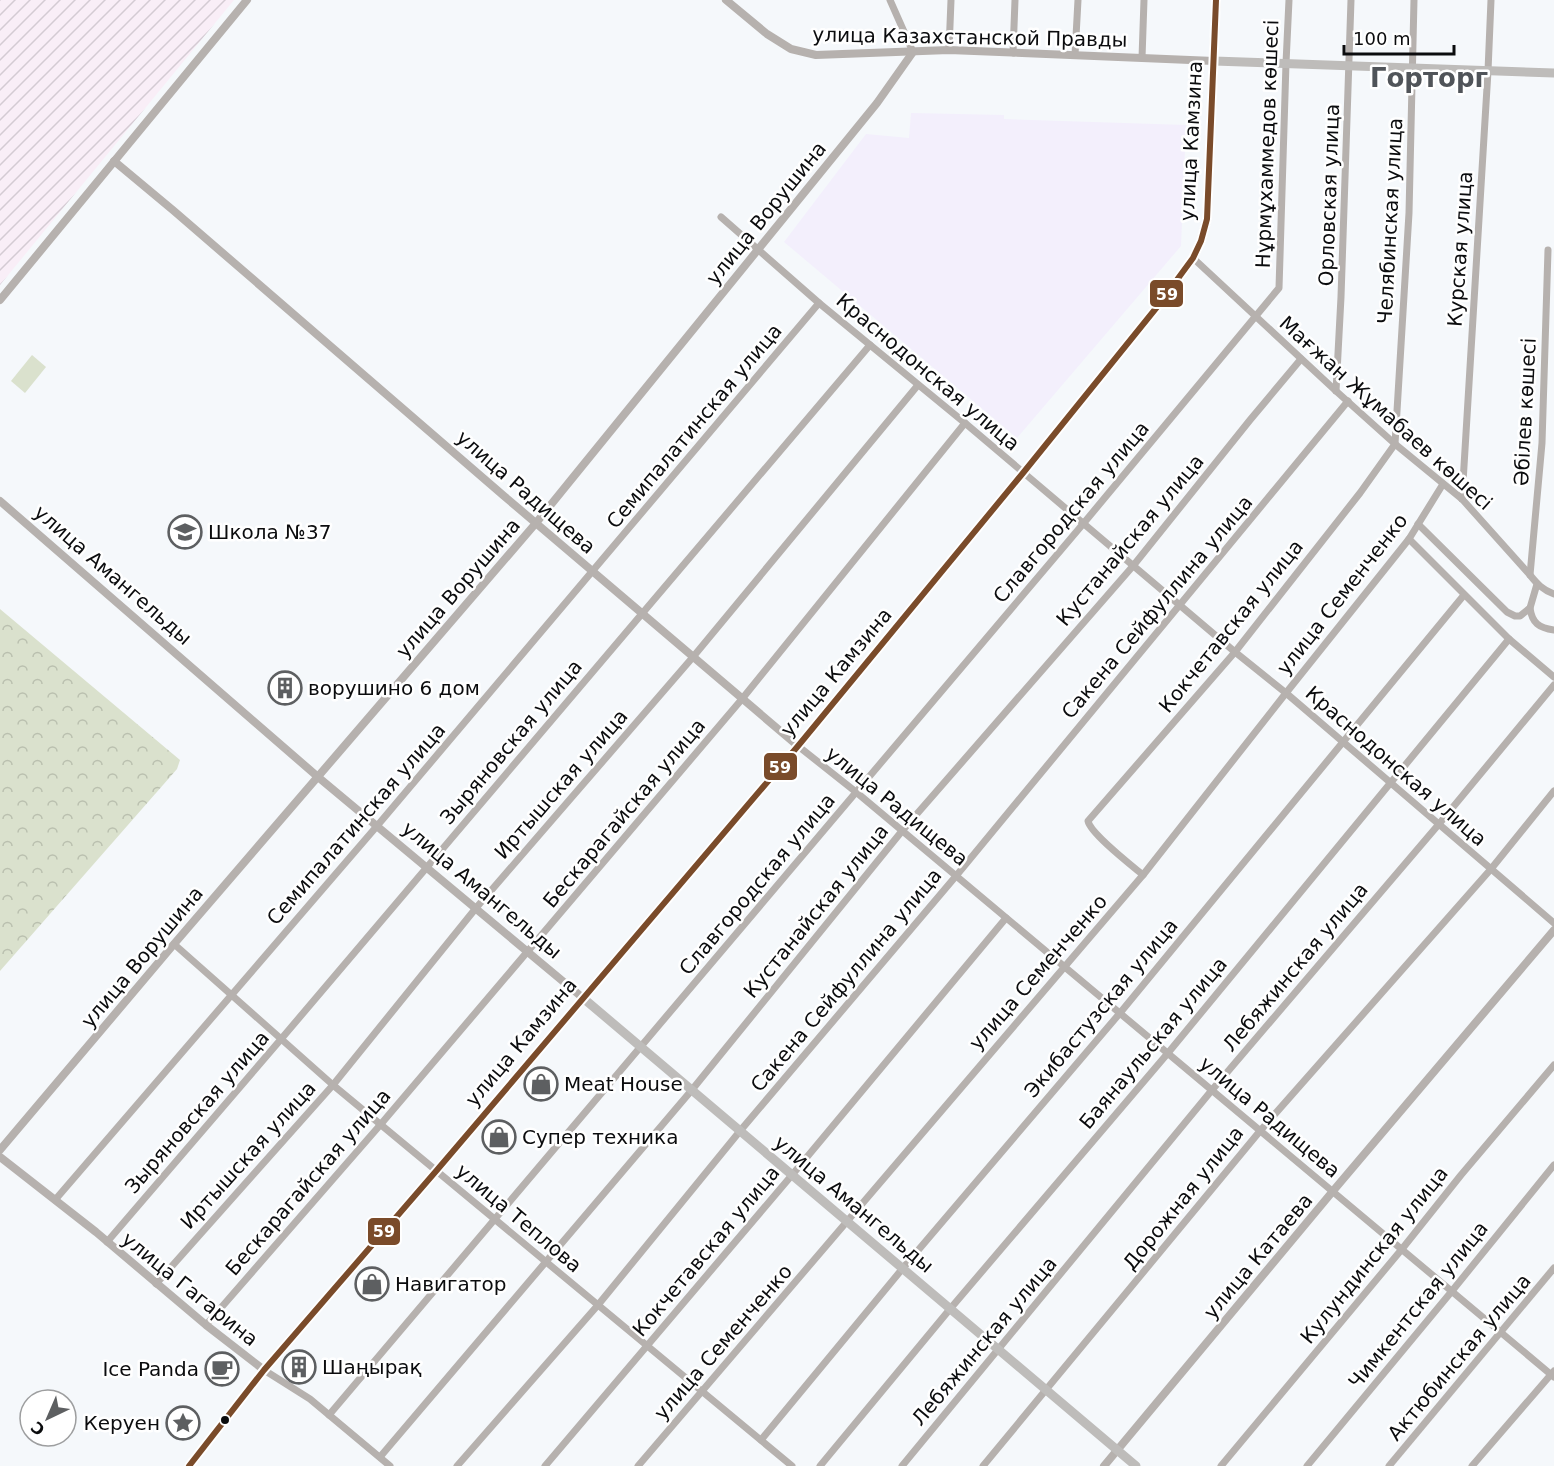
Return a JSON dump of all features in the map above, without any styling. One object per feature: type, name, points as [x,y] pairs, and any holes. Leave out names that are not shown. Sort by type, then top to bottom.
[{"type":"main road","name":"улица Камзина","points":[[189,1466],[264,1370],[798,746],[1023,473],[1157,307],[1193,258],[1207,219],[1216,0]]},
{"type":"main road","name":"улица Казахстанской Правды","points":[[1214,60],[1554,74]]},
{"type":"main road","name":"улица Амангельды","points":[[583,998],[1136,1466]]},
{"type":"street","points":[[0,300],[247,0]]},
{"type":"street","name":"улица Казахстанской Правды","points":[[726,0],[767,34],[791,48],[816,55],[949,50],[1214,60]]},
{"type":"street","points":[[890,0],[913,52]]},
{"type":"street","points":[[949,50],[951,0]]},
{"type":"street","points":[[1013,53],[1015,0]]},
{"type":"street","points":[[1076,55],[1078,0]]},
{"type":"street","points":[[1142,58],[1144,0]]},
{"type":"street","name":"Нұрмұхаммедов көшесі","points":[[1255,317],[1279,288],[1289,0]]},
{"type":"street","name":"Орловская улица","points":[[1336,391],[1351,0]]},
{"type":"street","name":"Челябинская улица","points":[[1395,444],[1409,213],[1414,0]]},
{"type":"street","name":"Курская улица","points":[[1462,499],[1491,0]]},
{"type":"street","name":"улица Ворушина","points":[[0,1150],[536,523],[877,103],[913,52]]},
{"type":"street","name":"улица Радищева","points":[[114,161],[742,699],[1553,1374]]},
{"type":"street","name":"Краснодонская улица","points":[[721,218],[819,303],[1286,693],[1554,923]]},
{"type":"street","name":"Әбілев көшесі","points":[[1530,575],[1542,442],[1548,250]]},
{"type":"street","name":"Мағжан Жұмабаев көшесі","points":[[1193,258],[1395,444],[1462,499],[1537,584],[1554,594]]},
{"type":"street","name":"Семипалатинская улица","points":[[56,1200],[377,826],[819,303]]},
{"type":"street","name":"Славгородская улица","points":[[330,1416],[1255,317]]},
{"type":"street","name":"Зыряновская улица","points":[[107,1242],[870,345]]},
{"type":"street","name":"Кустанайская улица","points":[[381,1458],[691,1090],[902,831],[1133,566],[1301,359]]},
{"type":"street","name":"Иртышская улица","points":[[156,1284],[333,1084],[476,908],[693,657],[918,385]]},
{"type":"street","name":"Сакена Сейфуллина улица","points":[[457,1466],[598,1305],[740,1131],[956,876],[1348,401]]},
{"type":"street","name":"Бескарагайская улица","points":[[206,1325],[381,1124],[742,699],[964,423]]},
{"type":"street","name":"Кокчетавская улица","points":[[1143,875],[1095,833],[1088,825],[1088,820],[1235,652],[1395,444]]},
{"type":"street","name":"улица Семенченко","points":[[638,1466],[1143,875],[1409,539],[1443,483]]},
{"type":"street","name":"улица Амангельды","points":[[0,501],[318,777],[583,998]]},
{"type":"street","points":[[1418,524],[1507,612],[1520,616],[1530,608]]},
{"type":"street","points":[[1409,539],[1509,639],[1554,676]]},
{"type":"street","points":[[1537,584],[1530,608],[1531,617],[1535,623],[1554,630]]},
{"type":"street","name":"Экибастузская улица","points":[[761,1440],[1120,1013],[1464,595]]},
{"type":"street","name":"Баянаульская улица","points":[[820,1466],[1168,1053],[1509,639]]},
{"type":"street","name":"Лебяжинская улица","points":[[902,1466],[1212,1090],[1439,824],[1554,685]]},
{"type":"street","name":"Дорожная улица","points":[[982,1466],[1260,1131],[1491,869],[1554,791]]},
{"type":"street","name":"Кокчетавская улица","points":[[545,1466],[1006,918]]},
{"type":"street","name":"улица Катаева","points":[[1104,1466],[1554,930]]},
{"type":"street","name":"улица Теплова","points":[[174,944],[333,1084],[792,1466]]},
{"type":"street","name":"Кулундинская улица","points":[[1221,1466],[1402,1249],[1461,1174],[1554,1065]]},
{"type":"street","name":"улица Гагарина","points":[[0,1157],[56,1200],[206,1325],[264,1370],[310,1400],[390,1466]]},
{"type":"street","name":"Чимкентская улица","points":[[1307,1466],[1554,1165]]},
{"type":"street","name":"Актюбинская улица","points":[[1389,1466],[1554,1268]]},
{"type":"street","points":[[1472,1466],[1553,1374]]},
{"type":"shaded area","points":[[0,0],[234,0],[0,285]]},
{"type":"shaded area","points":[[911,113],[1004,115],[1004,119],[1186,125],[1181,246],[1017,438],[784,242],[866,134],[909,138]]},
{"type":"green space","points":[[32,355],[46,367],[25,393],[11,381]]},
{"type":"green space","points":[[0,609],[180,760],[177,769],[0,971]]},
{"type":"transit line","name":"59","points":[[189,1466],[264,1370],[798,746],[1023,473],[1157,307],[1193,258],[1207,219],[1216,0]]},
{"type":"place","name":"Школа №37","points":[[185,532]]},
{"type":"place","name":"ворушино 6 дом","points":[[285,688]]},
{"type":"place","name":"Meat House","points":[[541,1084]]},
{"type":"place","name":"Супер техника","points":[[499,1137]]},
{"type":"place","name":"Навигатор","points":[[372,1284]]},
{"type":"place","name":"Шаңырақ","points":[[299,1367]]},
{"type":"place","name":"Ice Panda","points":[[222,1369]]},
{"type":"place","name":"Керуен","points":[[183,1423]]},
{"type":"district","name":"Горторг","points":[[1429,78]]}]
